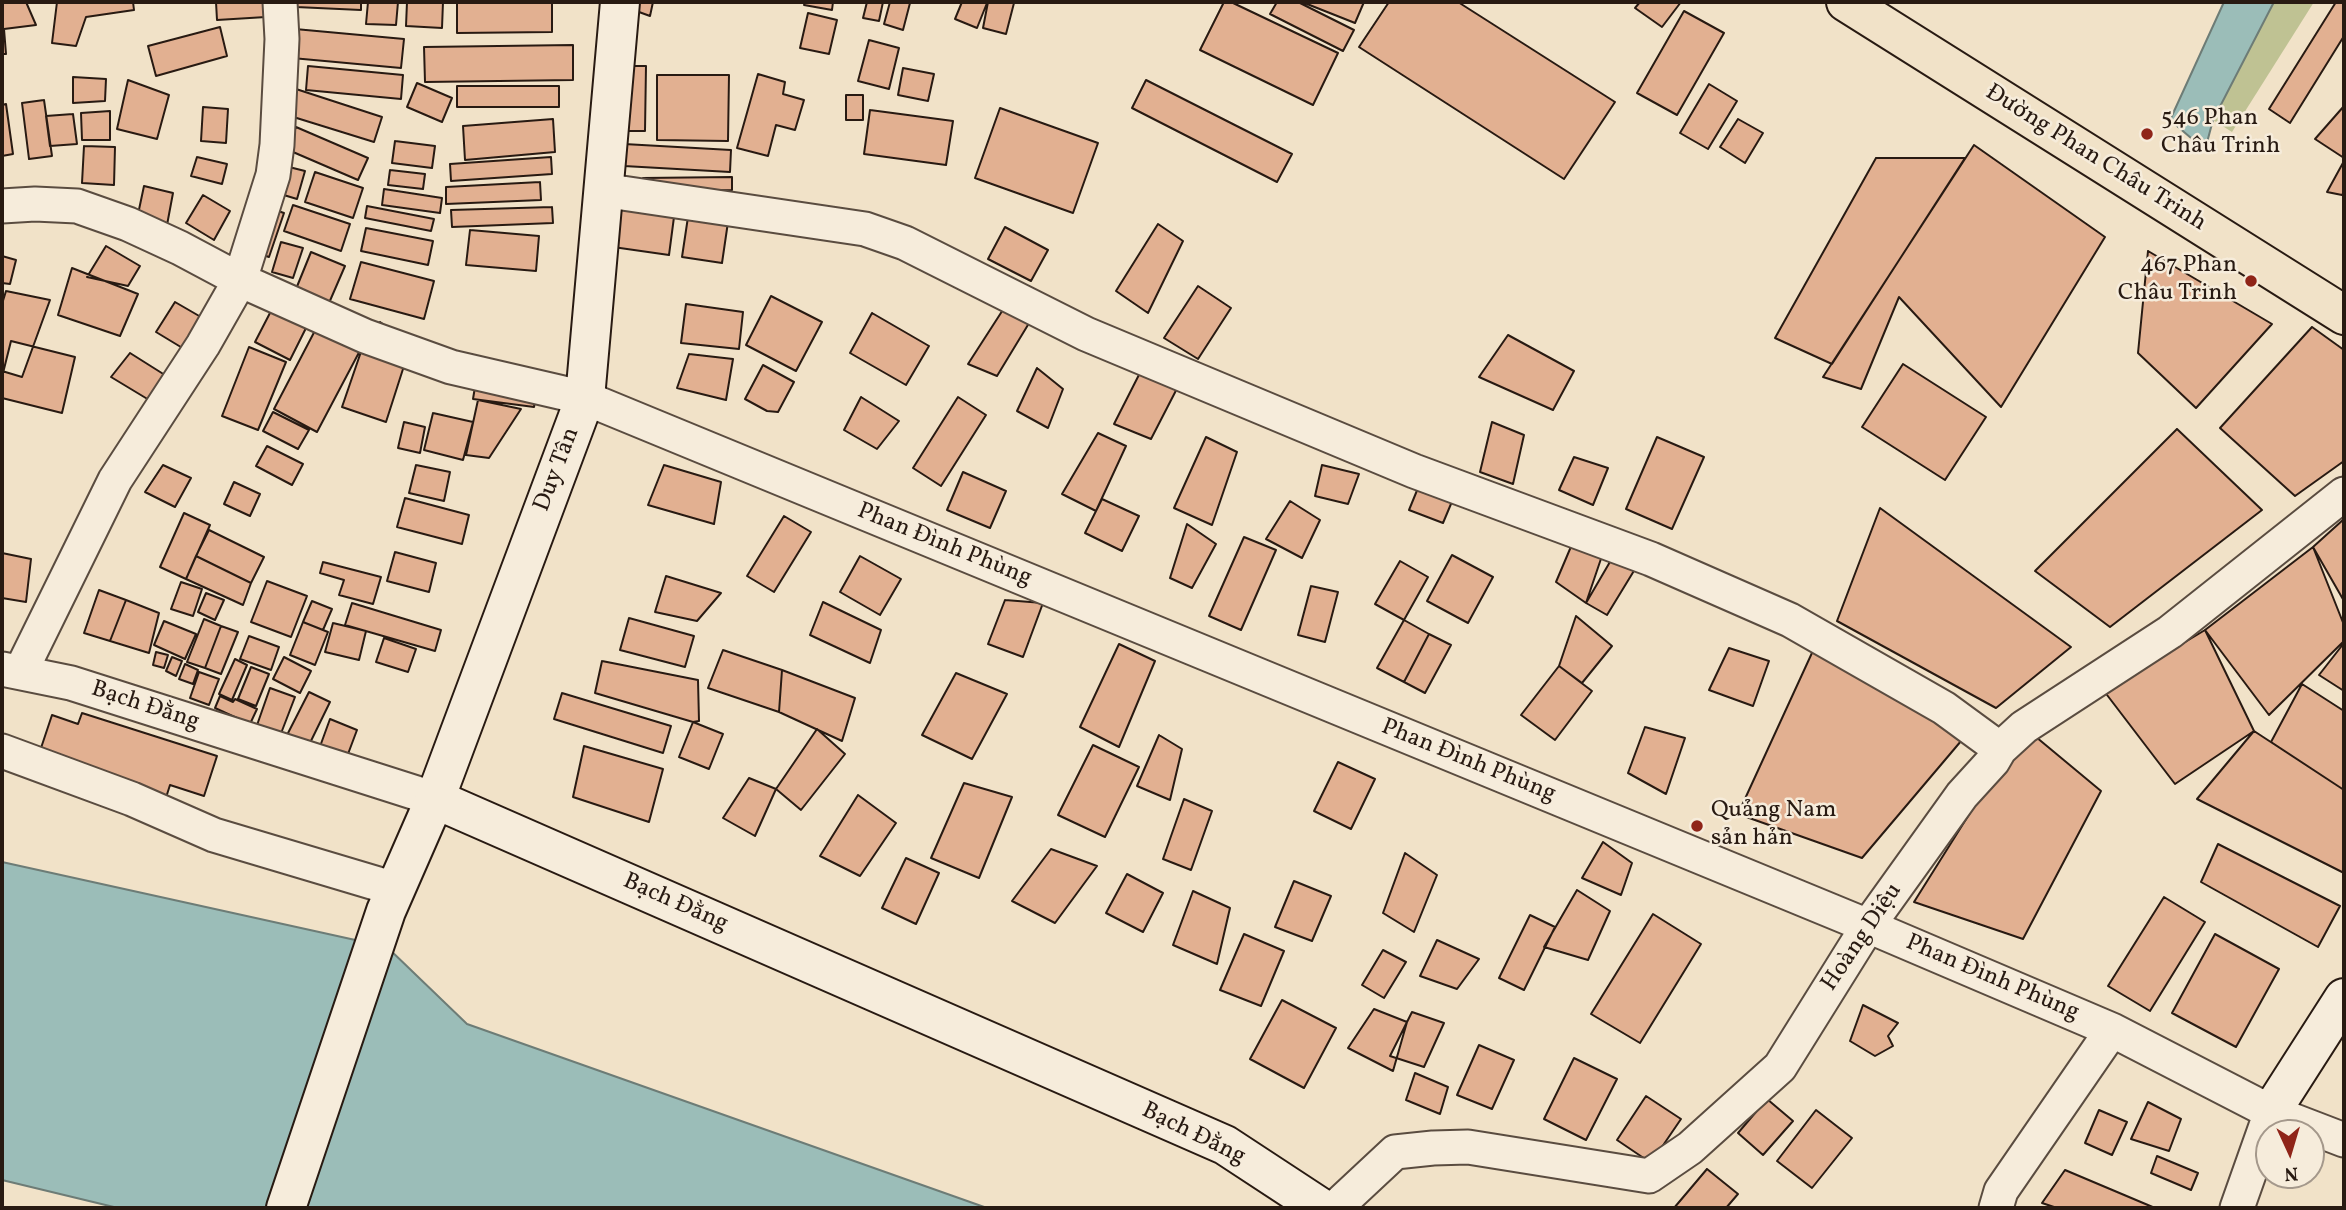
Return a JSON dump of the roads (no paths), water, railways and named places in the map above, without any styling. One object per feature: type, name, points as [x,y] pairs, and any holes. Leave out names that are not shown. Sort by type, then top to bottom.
[{"type":"main road","name":"Đường Phan Châu Trinh","points":[[1846,2],[2344,315]]},
{"type":"street","points":[[11,670],[115,480],[203,345],[240,280],[273,175],[281,65],[280,2]]},
{"type":"street","name":"Duy Tân","points":[[285,1208],[390,900],[435,799],[585,398],[620,2]]},
{"type":"street","points":[[602,190],[865,229],[905,243],[1086,334],[1414,471],[1651,559],[1790,620],[1944,708],[2000,749]]},
{"type":"street","name":"Phan Đình Phùng","points":[[2,206],[77,206],[128,224],[240,280],[365,336],[451,367],[585,398],[1868,926],[2112,1030],[2271,1112],[2344,1140]]},
{"type":"street","name":"Hoàng Diệu","points":[[1335,1208],[1395,1152],[1468,1147],[1649,1176],[1690,1148],[1780,1067],[1868,926],[1962,795],[1993,761],[2000,749],[2024,727],[2170,632],[2344,494]]},
{"type":"street","name":"Bạch Đằng","points":[[11,670],[71,683],[435,799],[1225,1145],[1321,1208]]},
{"type":"street","points":[[2,751],[132,799],[214,835],[390,900]]},
{"type":"street","points":[[2237,1208],[2271,1112],[2344,998]]},
{"type":"street","points":[[1996,1208],[2001,1191],[2112,1030]]},
{"type":"water","points":[[2224,2],[2274,2],[2213,120],[2205,150],[2170,120]]},
{"type":"water","points":[[2,862],[387,947],[467,1024],[987,1208],[118,1208],[2,1180]]},
{"type":"place","name":"546 Phan Châu Trinh","points":[[2147,134]]},
{"type":"place","name":"467 Phan Châu Trinh","points":[[2251,281]]},
{"type":"place","name":"Quảng Nam sản hản","points":[[1697,826]]}]
